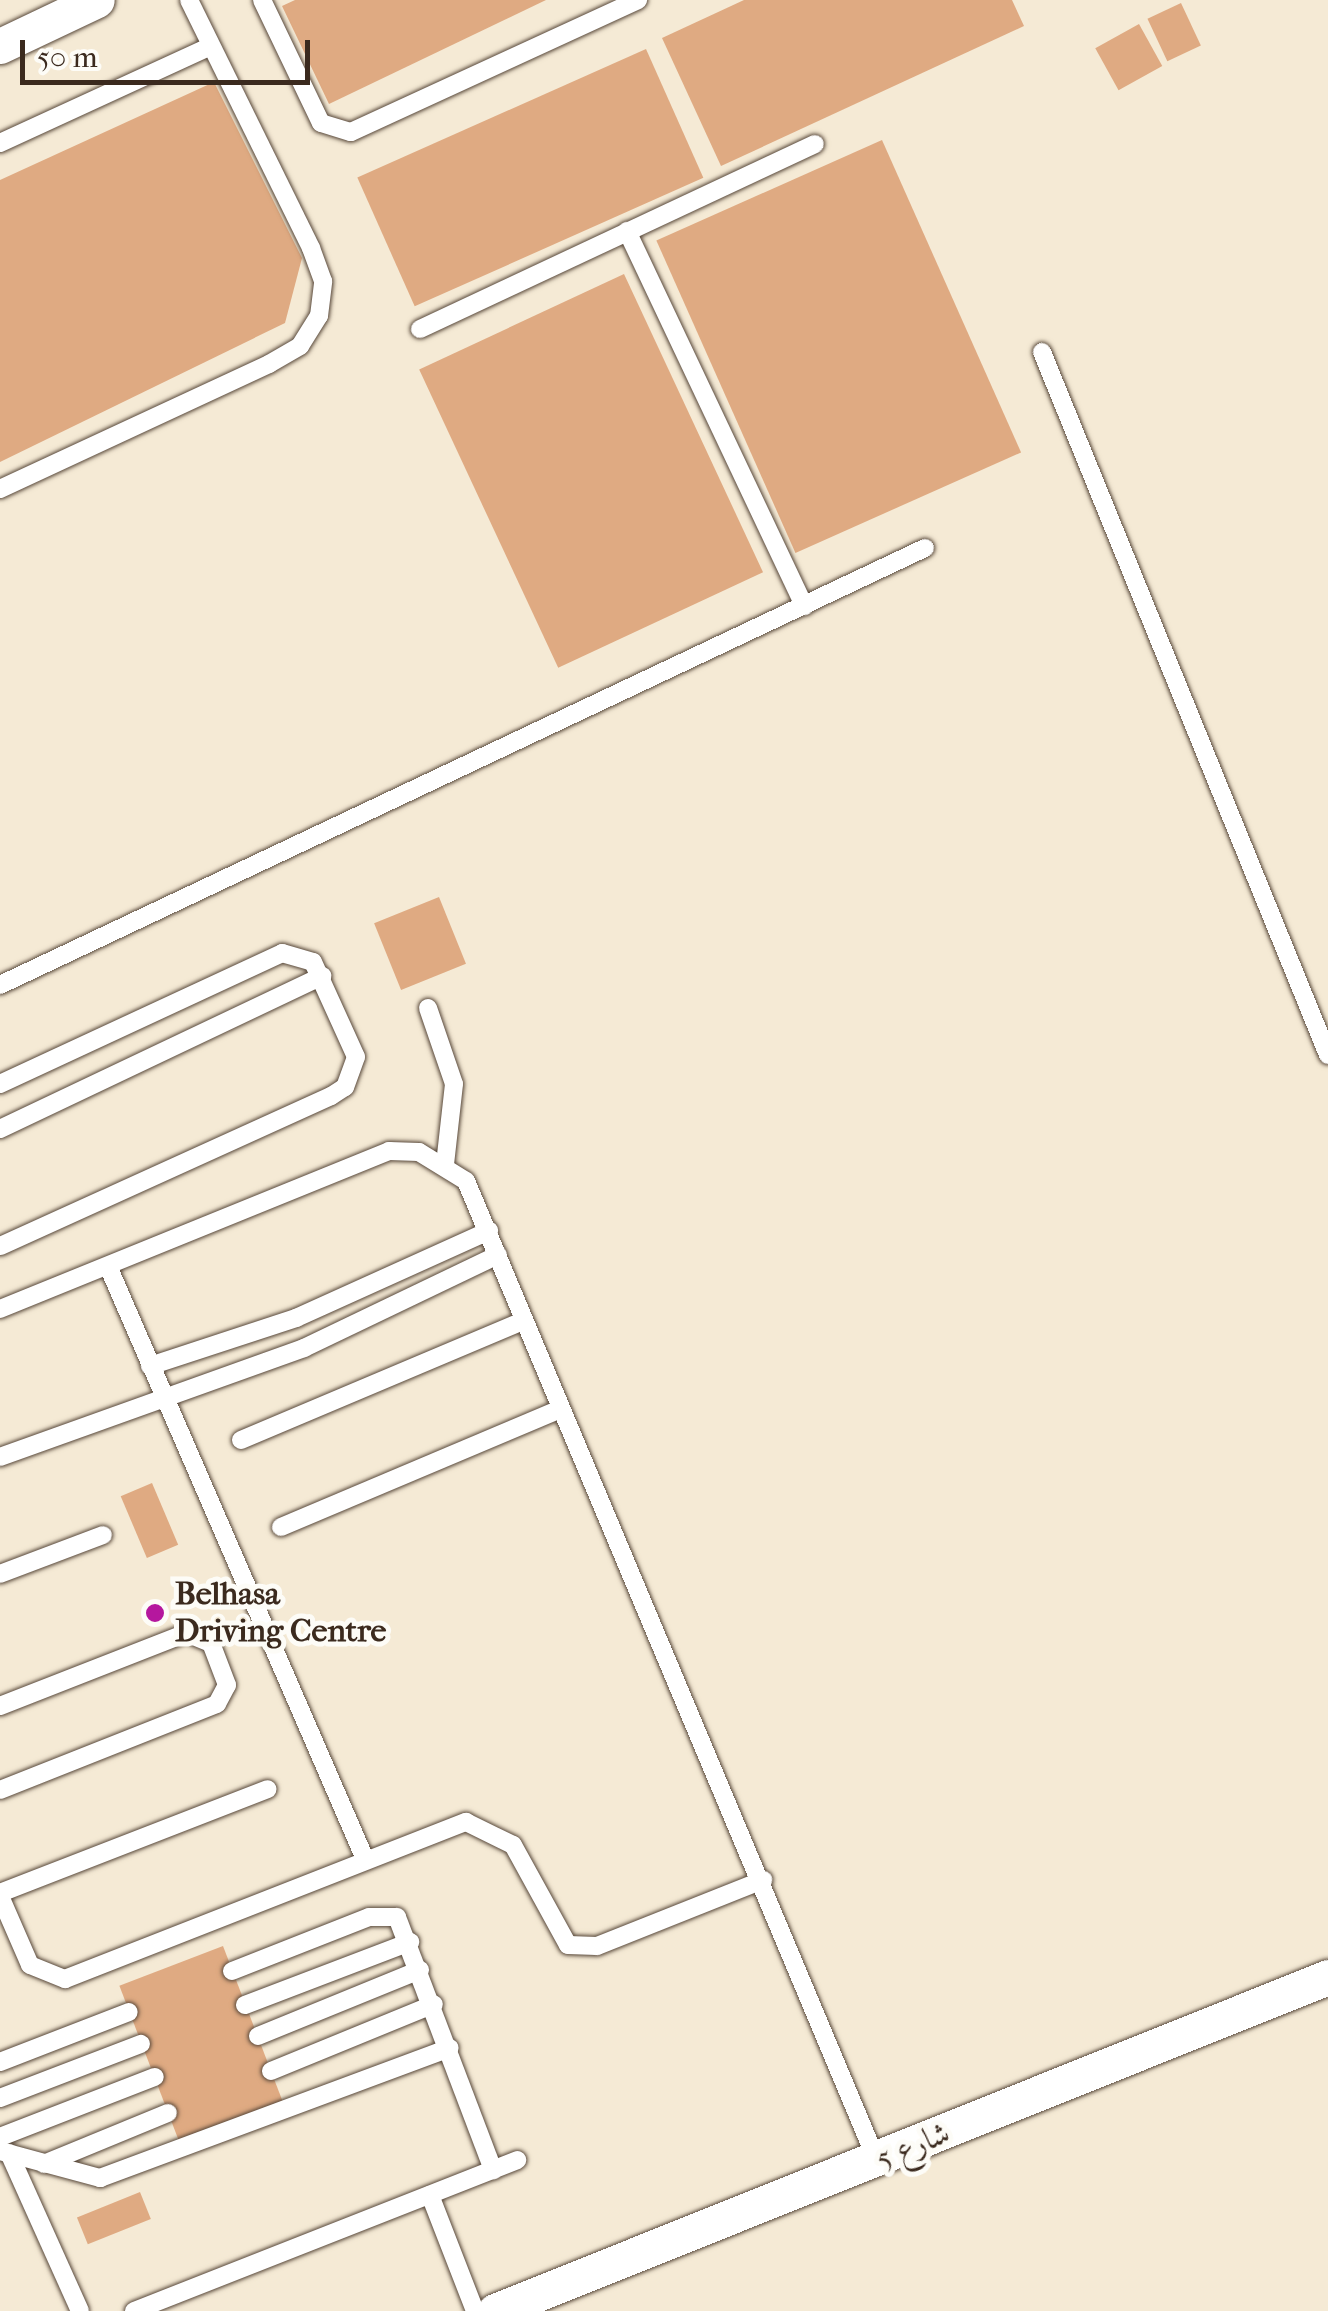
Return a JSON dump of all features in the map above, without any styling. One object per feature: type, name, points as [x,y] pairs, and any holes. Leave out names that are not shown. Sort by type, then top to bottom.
[{"type":"street","points":[[0,46],[97,0]]},
{"type":"street","name":"شارع 5","points":[[496,2311],[1328,1977]]},
{"type":"lane","points":[[0,490],[269,364],[300,346],[319,316],[323,281],[311,248],[189,0]]},
{"type":"lane","points":[[262,0],[322,123],[351,132],[638,0]]},
{"type":"lane","points":[[0,143],[211,46]]},
{"type":"lane","points":[[420,329],[815,144]]},
{"type":"lane","points":[[627,231],[804,606]]},
{"type":"lane","points":[[1042,352],[1328,1055]]},
{"type":"lane","points":[[0,985],[926,548]]},
{"type":"lane","points":[[0,1084],[282,952],[299,954],[322,976],[356,1056],[345,1087],[0,1246]]},
{"type":"lane","points":[[0,1129],[322,976]]},
{"type":"lane","points":[[428,1008],[454,1084],[445,1164]]},
{"type":"lane","points":[[0,1309],[388,1150],[445,1164],[466,1181],[763,1880],[877,2161]]},
{"type":"lane","points":[[150,1366],[296,1318],[489,1232]]},
{"type":"lane","points":[[0,1456],[161,1394],[304,1348],[498,1255]]},
{"type":"lane","points":[[108,1266],[365,1859]]},
{"type":"lane","points":[[241,1440],[523,1321]]},
{"type":"lane","points":[[282,1527],[560,1409]]},
{"type":"lane","points":[[0,1574],[103,1535]]},
{"type":"lane","points":[[0,1706],[186,1633],[211,1643],[227,1686],[217,1704],[0,1790]]},
{"type":"lane","points":[[268,1789],[0,1894],[30,1965],[65,1979],[466,1822],[492,1827],[513,1844],[556,1933],[584,1947],[763,1880]]},
{"type":"lane","points":[[232,1971],[383,1914],[397,1918],[434,2004],[493,2170]]},
{"type":"lane","points":[[245,2005],[410,1942]]},
{"type":"lane","points":[[258,2036],[420,1970]]},
{"type":"lane","points":[[272,2071],[434,2004]]},
{"type":"lane","points":[[0,2062],[129,2012]]},
{"type":"lane","points":[[0,2098],[142,2044]]},
{"type":"lane","points":[[3,2147],[82,2178],[118,2174],[450,2048]]},
{"type":"lane","points":[[3,2147],[154,2077]]},
{"type":"lane","points":[[44,2164],[168,2113]]},
{"type":"lane","points":[[3,2147],[80,2311]]},
{"type":"lane","points":[[134,2311],[517,2160]]},
{"type":"lane","points":[[430,2195],[475,2311]]},
{"type":"building","points":[[295,0],[546,0],[329,104],[282,6]]},
{"type":"building","points":[[744,0],[1012,0],[1024,26],[721,166],[662,38]]},
{"type":"building","points":[[1181,3],[1201,46],[1167,61],[1147,19]]},
{"type":"building","points":[[1139,24],[1162,66],[1119,90],[1095,48]]},
{"type":"building","points":[[646,49],[703,178],[415,306],[357,178]]},
{"type":"building","points":[[214,82],[302,258],[285,323],[0,462],[0,180]]},
{"type":"building","points":[[882,140],[1021,452],[795,553],[656,240]]},
{"type":"building","points":[[624,274],[763,572],[558,668],[419,370]]},
{"type":"building","points":[[439,897],[466,964],[401,990],[374,923]]},
{"type":"building","points":[[152,1483],[178,1545],[147,1558],[121,1496]]},
{"type":"building","points":[[223,1946],[284,2105],[180,2144],[119,1986]]},
{"type":"building","points":[[140,2192],[151,2219],[88,2244],[77,2217]]},
{"type":"place","name":"Belhasa Driving Centre","points":[[155,1613]]}]
